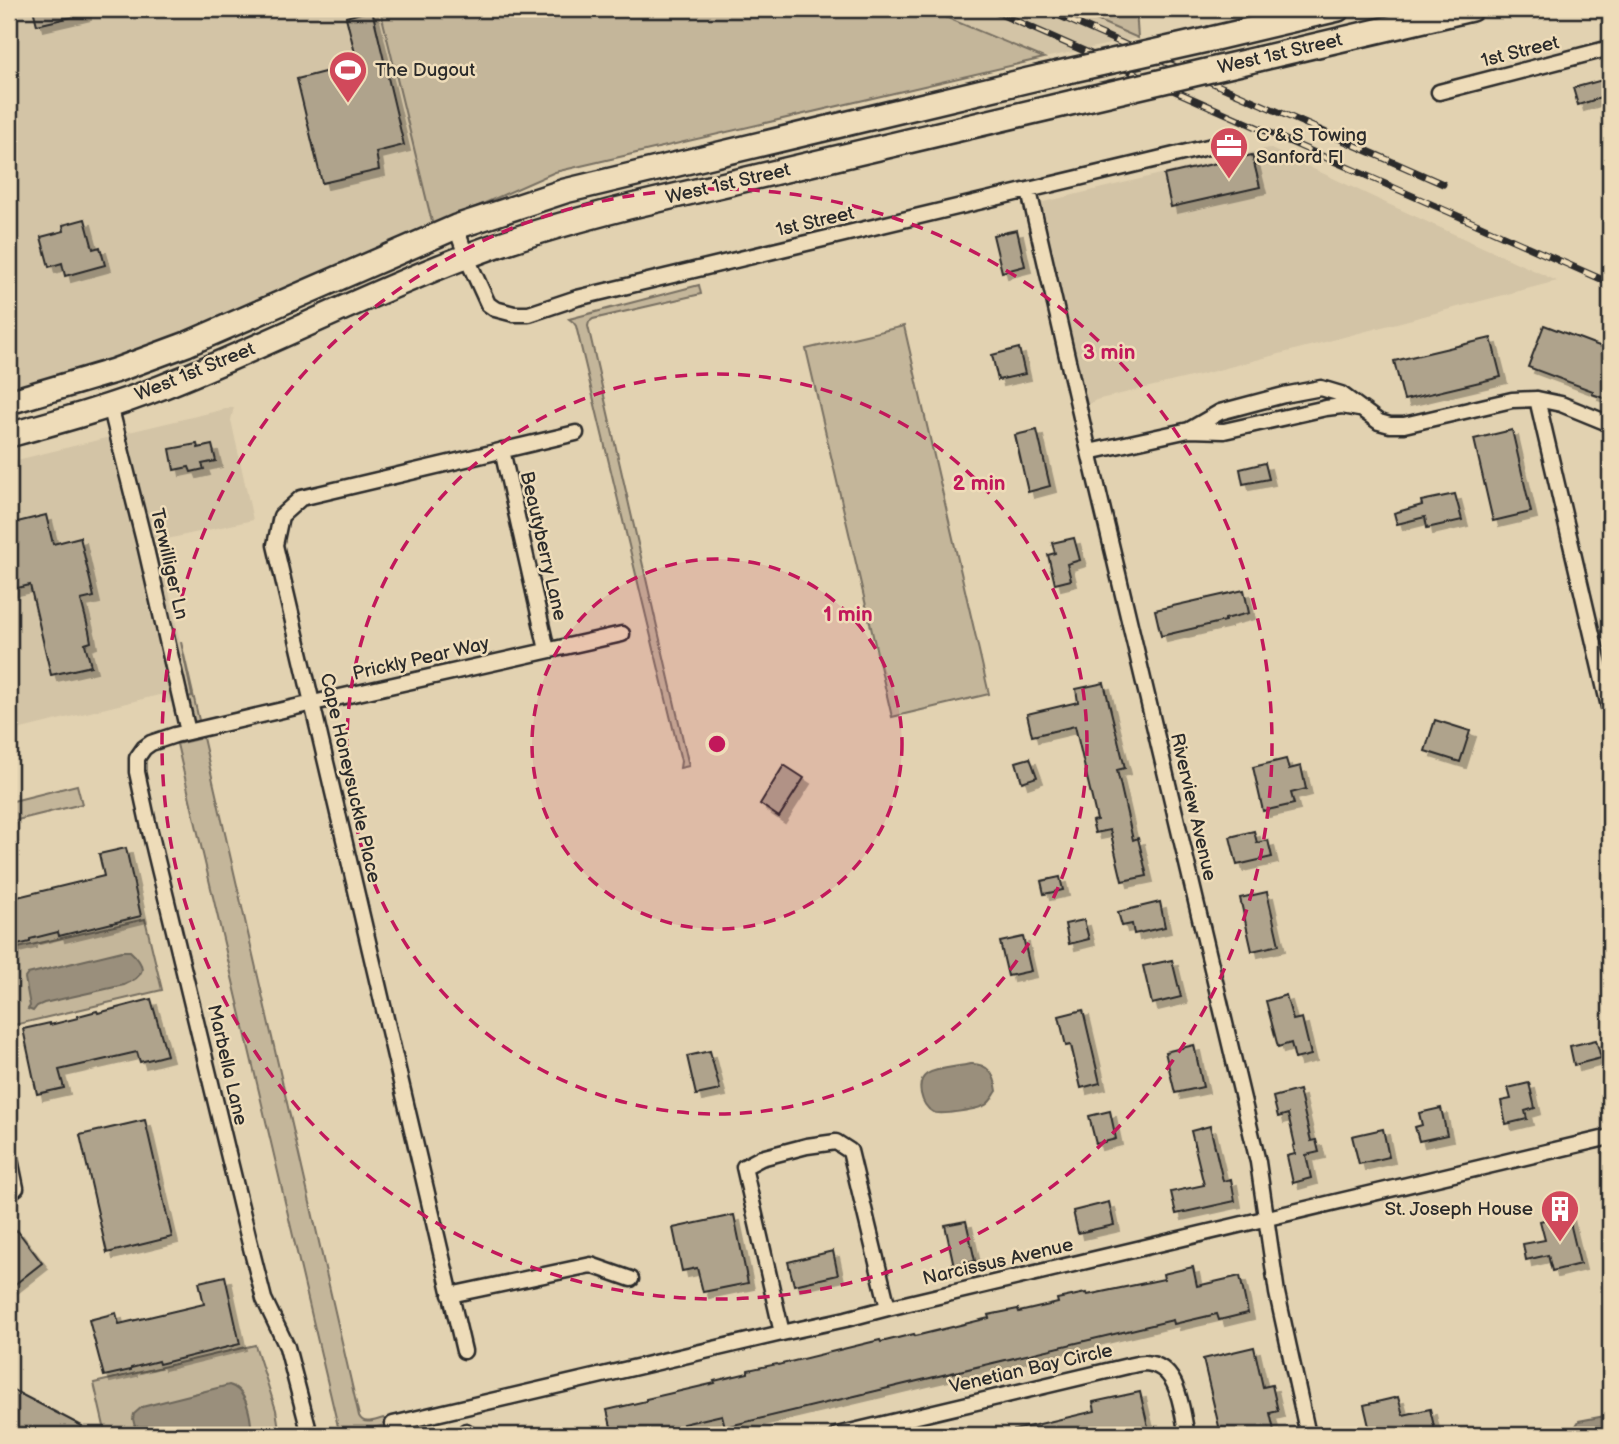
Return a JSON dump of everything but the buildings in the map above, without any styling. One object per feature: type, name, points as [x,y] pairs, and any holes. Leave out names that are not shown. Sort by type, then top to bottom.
[{"type":"main road","name":"West 1st Street","points":[[9,402],[114,371],[187,344],[456,227],[565,191],[1338,9]]},
{"type":"main road","name":"West 1st Street","points":[[9,435],[158,389],[466,256],[573,221],[1471,9]]},
{"type":"street","name":"1st Street","points":[[1439,92],[1610,48]]},
{"type":"street","name":"1st Street","points":[[456,227],[488,304],[495,309],[514,314],[529,314],[577,298],[1233,141]]},
{"type":"street","name":"Riverview Avenue","points":[[1029,191],[1255,1149],[1277,1293],[1308,1435]]},
{"type":"street","points":[[1189,430],[1220,412],[1321,388],[1341,394],[1379,422],[1390,425],[1404,425],[1511,400],[1537,399],[1561,404],[1610,424]]},
{"type":"street","points":[[1284,395],[1289,417]]},
{"type":"street","points":[[1537,399],[1610,712]]},
{"type":"street","name":"Terwilliger Ln","points":[[110,405],[188,732]]},
{"type":"street","points":[[1089,452],[1189,430],[1224,431],[1326,408],[1342,406],[1360,409]]},
{"type":"street","name":"Cape Honeysuckle Place","points":[[464,1351],[275,545],[281,516],[300,498],[576,433]]},
{"type":"street","name":"Beautyberry Lane","points":[[502,450],[547,650]]},
{"type":"street","name":"Prickly Pear Way","points":[[188,732],[622,634]]},
{"type":"street","name":"Marbella Lane","points":[[188,732],[144,748],[137,758],[137,772],[264,1299],[287,1347],[310,1435]]},
{"type":"street","name":"Narcissus Avenue","points":[[393,1424],[846,1320],[1610,1137]]},
{"type":"street","points":[[782,1333],[744,1167],[761,1158],[807,1146],[836,1142],[850,1151],[888,1308]]},
{"type":"street","points":[[9,1154],[16,1188],[9,1193]]},
{"type":"street","points":[[450,1295],[591,1265],[631,1279]]},
{"type":"street","name":"Venetian Bay Circle","points":[[837,1435],[1145,1363],[1166,1371],[1175,1382],[1187,1435]]},
{"type":"shaded area","points":[[9,9],[380,9],[433,226],[129,356],[9,387]]},
{"type":"shaded area","points":[[380,9],[926,9],[1044,58],[555,172],[433,226]]},
{"type":"shaded area","points":[[926,9],[1071,9],[1138,38],[1044,58]]},
{"type":"shaded area","points":[[1071,9],[1136,9],[1138,38]]},
{"type":"shaded area","points":[[1269,148],[1557,281],[1096,400],[1087,405],[1040,203]]},
{"type":"shaded area","points":[[699,285],[701,294],[593,319],[588,326],[689,766],[680,768],[681,761],[576,326],[569,319]]},
{"type":"shaded area","points":[[904,326],[989,694],[892,717],[806,349]]},
{"type":"shaded area","points":[[234,407],[231,420],[253,520],[158,541],[192,697],[188,697],[125,433]]},
{"type":"shaded area","points":[[110,437],[173,701],[168,703],[165,696],[159,695],[9,732],[9,462]]},
{"type":"shaded area","points":[[181,642],[359,1416],[367,1422],[384,1418],[385,1425],[371,1429],[366,1435],[340,1435],[177,744],[198,739],[188,697],[192,696]]},
{"type":"shaded area","points":[[77,785],[82,804],[13,821],[9,802]]},
{"type":"shaded area","points":[[145,919],[162,990],[10,1026],[9,950]]},
{"type":"shaded area","points":[[130,951],[142,966],[140,975],[131,982],[44,1003],[33,1011],[28,1009],[30,1006],[25,978],[28,974]]},
{"type":"shaded area","points":[[970,1064],[982,1065],[990,1071],[994,1079],[997,1091],[987,1104],[952,1113],[933,1112],[925,1105],[920,1088],[927,1074]]},
{"type":"shaded area","points":[[255,1345],[276,1410],[280,1435],[106,1435],[94,1383]]},
{"type":"shaded area","points":[[229,1385],[244,1399],[252,1435],[137,1435],[133,1419],[134,1414],[142,1407]]},
{"type":"shaded area","points":[[1610,1415],[1610,1435],[1570,1435],[1579,1421]]},
{"type":"railway","points":[[989,9],[1610,283]]},
{"type":"railway","points":[[1044,9],[1443,184]]},
{"type":"place","name":"The Dugout","points":[[348,104]]},
{"type":"place","name":"C & S Towing Sanford Fl","points":[[1229,180]]},
{"type":"place","name":"St. Joseph House","points":[[1560,1243]]}]
